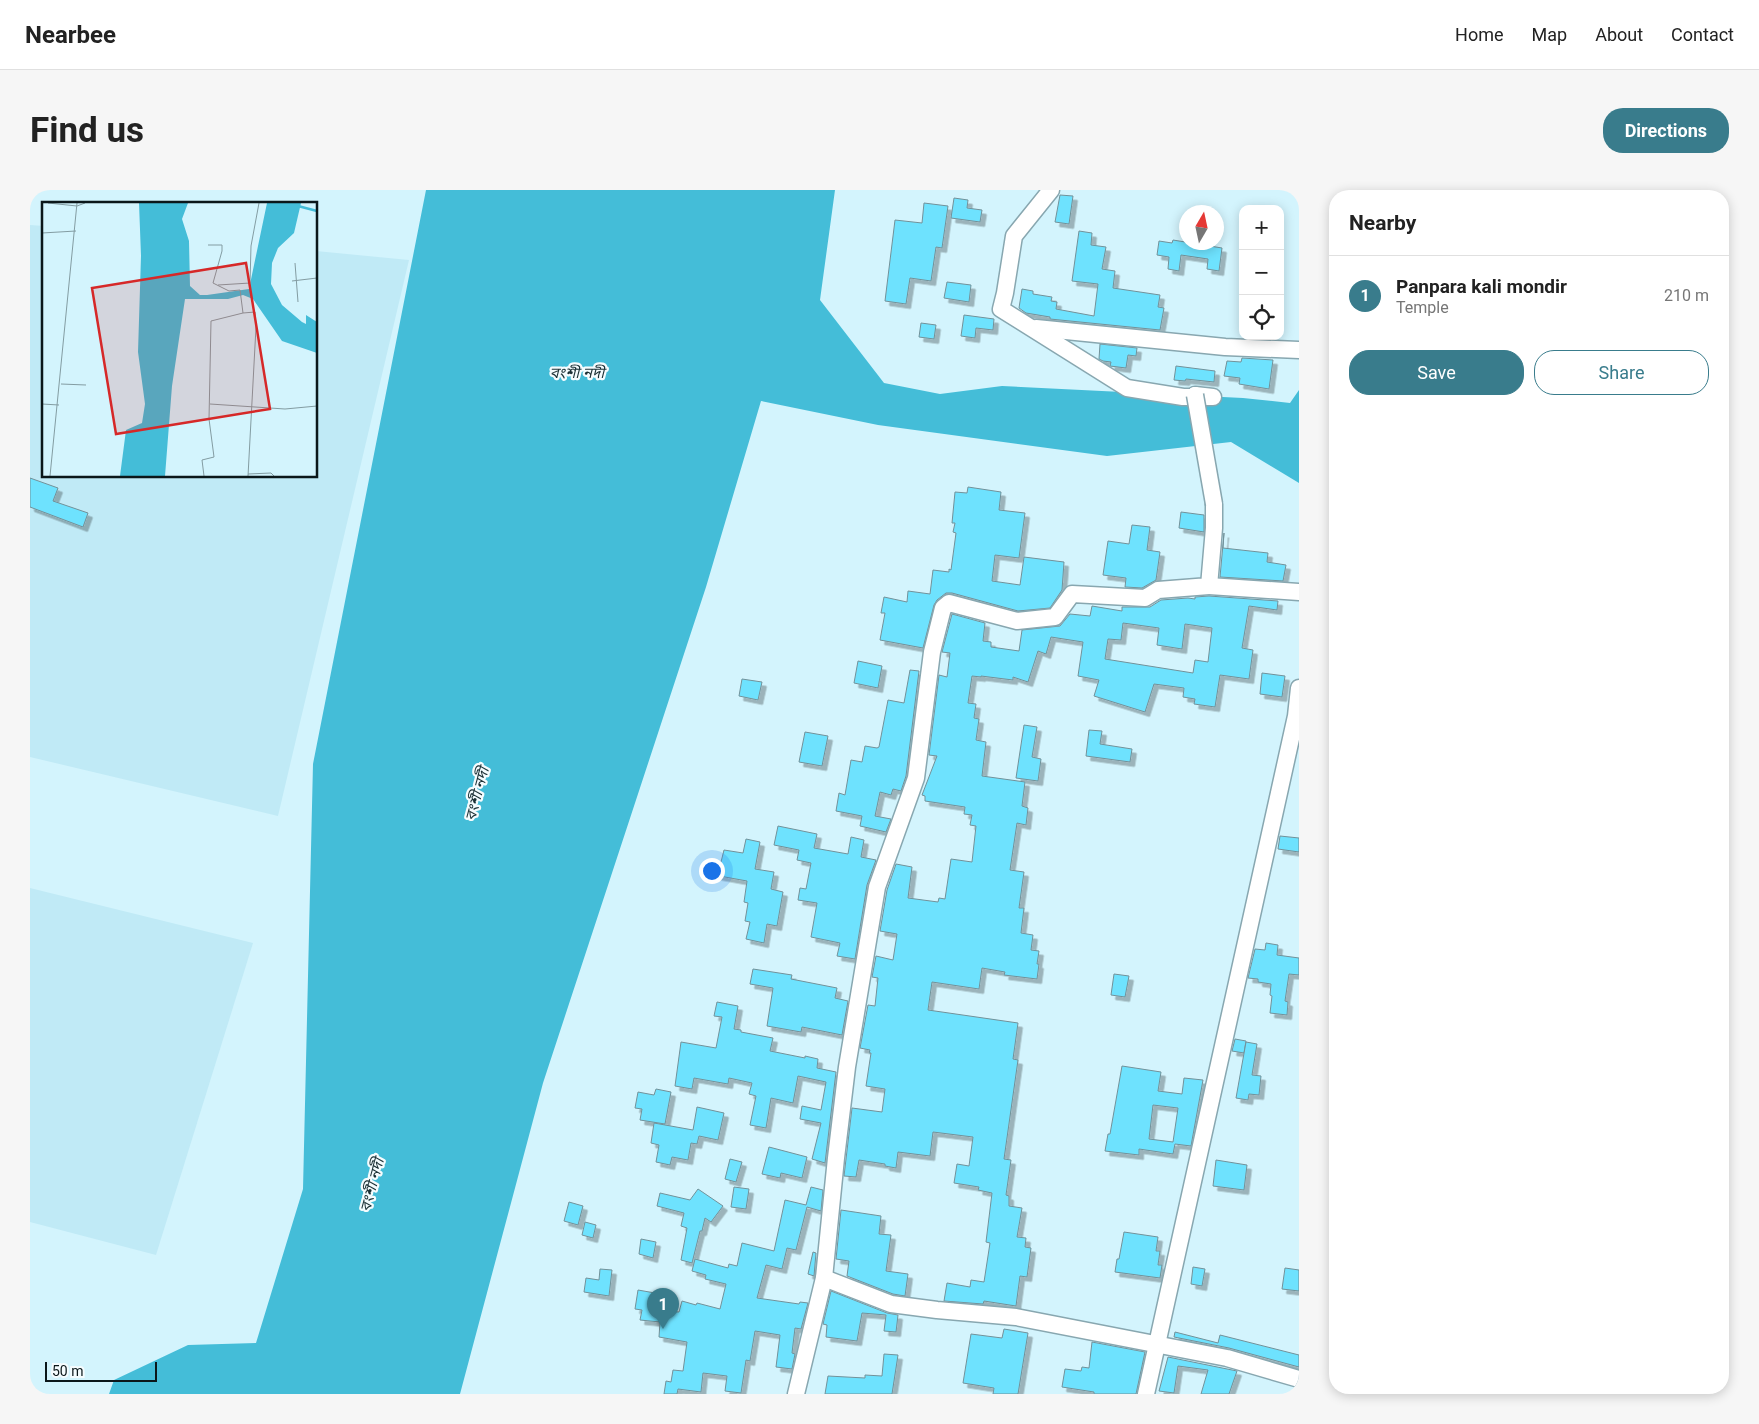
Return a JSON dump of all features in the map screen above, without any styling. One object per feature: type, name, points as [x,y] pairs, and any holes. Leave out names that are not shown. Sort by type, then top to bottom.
[{"type":"street","points":[[1051,190],[1014,236],[1001,309],[1127,388],[1183,397],[1213,397],[1195,395],[1214,504],[1209,586]]},
{"type":"street","points":[[1034,328],[1225,347],[1299,350]]},
{"type":"street","points":[[796,1394],[824,1278],[847,1067],[877,887],[916,778],[932,652],[942,608],[949,603],[1017,621],[1055,617],[1072,594],[1145,598],[1158,590],[1209,586],[1299,592]]},
{"type":"street","points":[[1146,1394],[1296,716],[1299,688]]},
{"type":"street","points":[[824,1278],[891,1304],[1016,1317],[1227,1358],[1299,1379]]},
{"type":"shaded area","points":[[30,225],[42,226],[42,478],[318,478],[318,251],[409,260],[278,816],[30,757]]},
{"type":"shaded area","points":[[30,888],[253,943],[156,1255],[30,1222]]},
{"type":"water","name":"বংশী নদী","points":[[426,190],[835,190],[820,300],[884,383],[940,394],[1002,386],[1243,398],[1290,403],[1299,390],[1299,483],[1231,442],[1107,456],[878,425],[761,401],[706,587],[543,1083],[460,1394],[109,1394],[114,1380],[188,1345],[256,1343],[303,1189],[313,764]]},
{"type":"building","points":[[1060,195],[1073,196],[1069,224],[1055,222]]},
{"type":"building","points":[[954,198],[968,200],[967,208],[982,210],[980,222],[951,218]]},
{"type":"building","points":[[924,203],[948,206],[942,248],[936,247],[931,281],[910,278],[906,304],[885,301],[895,220],[922,223]]},
{"type":"building","points":[[1079,231],[1092,233],[1091,245],[1106,247],[1102,269],[1115,271],[1113,288],[1160,295],[1158,307],[1164,308],[1160,330],[1050,319],[1050,317],[1026,313],[1019,308],[1022,289],[1033,291],[1033,294],[1052,297],[1051,301],[1057,302],[1056,309],[1094,316],[1098,284],[1072,281]]},
{"type":"building","points":[[1173,240],[1179,241],[1179,250],[1222,250],[1219,271],[1207,269],[1208,259],[1181,255],[1179,271],[1168,269],[1169,257],[1157,255],[1159,241],[1172,243]]},
{"type":"building","points":[[947,282],[971,285],[969,302],[944,298]]},
{"type":"building","points":[[964,315],[994,319],[993,330],[976,328],[975,338],[961,336]]},
{"type":"building","points":[[921,323],[936,325],[934,339],[919,337]]},
{"type":"building","points":[[1100,344],[1137,348],[1136,356],[1128,355],[1126,368],[1110,366],[1111,362],[1099,359]]},
{"type":"building","points":[[1242,358],[1273,360],[1269,389],[1239,384],[1240,378],[1224,376],[1227,361],[1241,362]]},
{"type":"building","points":[[1176,366],[1215,371],[1214,382],[1186,379],[1185,381],[1174,380]]},
{"type":"building","points":[[30,478],[58,488],[53,501],[88,513],[83,527],[30,507]]},
{"type":"building","points":[[968,487],[1001,492],[999,510],[1025,513],[1019,558],[995,555],[992,581],[1020,585],[1024,557],[1064,562],[1062,590],[1050,608],[1018,611],[946,593],[934,605],[923,648],[880,640],[885,613],[881,613],[884,597],[907,602],[908,591],[930,594],[933,570],[949,572],[949,569],[951,570],[956,533],[953,532],[955,523],[952,523],[955,492],[967,493]]},
{"type":"building","points":[[1181,512],[1204,515],[1204,532],[1179,528]]},
{"type":"building","points":[[1132,525],[1150,527],[1147,550],[1160,552],[1156,580],[1142,588],[1125,587],[1126,578],[1103,575],[1108,541],[1129,544]]},
{"type":"building","points":[[1224,533],[1223,548],[1268,553],[1267,562],[1286,565],[1283,581],[1220,577]]},
{"type":"building","points":[[1209,596],[1278,601],[1277,610],[1249,606],[1242,648],[1253,650],[1249,679],[1220,675],[1215,707],[1194,704],[1195,699],[1183,697],[1184,688],[1154,684],[1145,712],[1094,696],[1099,680],[1078,676],[1083,642],[1051,637],[1046,654],[1038,651],[1028,682],[1013,677],[1013,680],[972,676],[968,703],[976,704],[974,718],[979,719],[976,740],[986,742],[982,776],[1025,782],[1022,806],[1028,808],[1026,825],[1017,823],[1010,870],[1024,872],[1019,908],[1024,908],[1021,933],[1033,935],[1031,950],[1039,951],[1037,964],[1039,964],[1037,979],[1004,975],[1005,972],[982,968],[979,989],[932,982],[928,1010],[1018,1023],[1013,1059],[1018,1060],[1004,1159],[1011,1160],[1006,1195],[1009,1196],[1009,1206],[1022,1208],[1017,1237],[1026,1238],[1025,1247],[1031,1248],[1027,1277],[1020,1276],[1016,1306],[984,1301],[983,1304],[944,1301],[947,1283],[970,1287],[971,1280],[984,1282],[990,1243],[986,1242],[992,1193],[978,1190],[979,1187],[954,1183],[957,1164],[969,1166],[973,1137],[933,1132],[930,1156],[898,1152],[896,1168],[885,1166],[885,1164],[859,1160],[856,1177],[844,1176],[852,1108],[882,1112],[885,1089],[866,1086],[871,1053],[869,1053],[870,1050],[860,1048],[868,1005],[875,1006],[878,978],[872,977],[876,956],[893,960],[897,934],[880,931],[887,890],[896,864],[912,867],[908,898],[938,902],[939,898],[945,899],[951,859],[972,862],[976,826],[970,825],[972,815],[964,814],[965,807],[925,801],[925,796],[922,795],[937,756],[929,755],[939,675],[947,677],[950,653],[942,652],[952,614],[985,623],[983,641],[991,642],[991,647],[1019,651],[1022,630],[1060,626],[1070,614],[1090,616],[1092,606],[1122,611],[1122,607],[1150,607],[1161,600],[1195,599],[1195,597]],"holes":[[[1123,623],[1159,628],[1157,645],[1182,649],[1185,624],[1212,628],[1208,662],[1195,660],[1193,673],[1105,659],[1108,639],[1121,640]]]},
{"type":"building","points":[[858,661],[882,666],[878,688],[854,683]]},
{"type":"building","points":[[910,670],[919,671],[906,776],[901,791],[893,789],[891,795],[880,792],[875,816],[891,819],[886,832],[860,826],[862,816],[836,811],[839,793],[845,795],[851,760],[862,762],[865,746],[879,747],[888,700],[904,703]]},
{"type":"building","points":[[1262,673],[1285,676],[1282,697],[1260,694]]},
{"type":"building","points":[[742,679],[762,682],[758,700],[739,696]]},
{"type":"building","points":[[1024,725],[1037,727],[1032,757],[1041,759],[1038,781],[1016,778]]},
{"type":"building","points":[[1089,730],[1102,731],[1100,744],[1132,749],[1130,762],[1086,756]]},
{"type":"building","points":[[805,732],[828,736],[822,766],[799,762]]},
{"type":"building","points":[[778,826],[817,834],[814,848],[848,854],[851,837],[864,840],[861,857],[876,860],[867,885],[855,959],[837,956],[840,943],[811,937],[817,903],[798,900],[800,888],[806,889],[811,863],[797,860],[799,850],[774,845]]},
{"type":"building","points":[[1280,836],[1299,838],[1299,852],[1278,849]]},
{"type":"building","points":[[746,839],[760,842],[755,869],[774,872],[771,889],[783,892],[777,926],[767,924],[764,943],[746,939],[750,922],[745,921],[748,903],[744,902],[747,881],[714,875],[717,861],[721,862],[724,850],[743,853]]},
{"type":"building","points":[[1266,943],[1278,945],[1277,955],[1299,958],[1299,975],[1289,974],[1285,1001],[1288,1002],[1287,1015],[1270,1013],[1271,984],[1258,982],[1258,979],[1248,978],[1255,949],[1265,950]]},
{"type":"building","points":[[753,969],[792,975],[791,979],[837,988],[835,998],[848,1001],[842,1035],[802,1027],[801,1032],[767,1026],[773,988],[750,984]]},
{"type":"building","points":[[1114,974],[1129,976],[1125,997],[1111,995]]},
{"type":"building","points":[[717,1002],[738,1006],[734,1029],[773,1038],[770,1051],[818,1059],[817,1068],[836,1072],[825,1163],[812,1159],[821,1123],[800,1119],[802,1106],[821,1110],[826,1082],[798,1076],[793,1103],[771,1098],[766,1128],[750,1125],[756,1096],[749,1094],[752,1083],[729,1078],[728,1084],[694,1078],[692,1089],[675,1086],[681,1042],[716,1048],[722,1017],[714,1016]]},
{"type":"building","points":[[1235,1039],[1246,1041],[1244,1053],[1232,1051]]},
{"type":"building","points":[[1246,1042],[1257,1044],[1252,1075],[1261,1076],[1259,1095],[1249,1094],[1248,1100],[1236,1098]]},
{"type":"building","points":[[1122,1066],[1161,1072],[1158,1091],[1182,1094],[1184,1078],[1203,1080],[1191,1146],[1175,1144],[1173,1154],[1139,1149],[1139,1155],[1105,1151],[1108,1134],[1110,1134]],"holes":[[[1153,1105],[1178,1108],[1173,1142],[1149,1139]]]},
{"type":"building","points":[[656,1089],[671,1092],[665,1124],[640,1120],[642,1109],[635,1108],[638,1092],[654,1095]]},
{"type":"building","points":[[697,1107],[724,1113],[718,1140],[699,1136],[697,1144],[691,1143],[688,1160],[672,1157],[670,1165],[656,1162],[659,1145],[651,1143],[654,1123],[693,1130]]},
{"type":"building","points":[[769,1147],[807,1157],[802,1178],[781,1173],[780,1178],[762,1174]]},
{"type":"building","points":[[730,1159],[742,1162],[736,1182],[725,1179]]},
{"type":"building","points":[[1216,1160],[1247,1165],[1244,1190],[1213,1186]]},
{"type":"building","points":[[734,1187],[749,1189],[746,1209],[731,1207]]},
{"type":"building","points":[[811,1187],[823,1190],[821,1211],[807,1207],[796,1250],[787,1248],[782,1269],[766,1265],[757,1298],[799,1304],[800,1302],[808,1303],[801,1329],[795,1328],[792,1353],[795,1354],[792,1369],[776,1367],[780,1335],[755,1331],[750,1361],[746,1360],[741,1393],[725,1391],[727,1376],[703,1373],[701,1392],[678,1389],[677,1394],[664,1394],[666,1381],[671,1382],[673,1370],[683,1371],[687,1342],[659,1337],[660,1322],[640,1320],[642,1310],[635,1309],[638,1290],[655,1293],[654,1303],[658,1304],[657,1310],[679,1312],[682,1301],[720,1309],[726,1284],[705,1279],[706,1275],[692,1271],[695,1259],[728,1268],[729,1264],[737,1266],[742,1243],[774,1251],[785,1200],[806,1205]]},
{"type":"building","points":[[698,1189],[723,1206],[711,1222],[705,1218],[692,1263],[681,1260],[687,1228],[681,1226],[684,1213],[657,1206],[660,1193],[690,1200]]},
{"type":"building","points":[[569,1202],[583,1206],[578,1225],[564,1221]]},
{"type":"building","points":[[841,1210],[881,1216],[879,1234],[891,1235],[886,1271],[908,1274],[905,1296],[893,1294],[847,1276],[849,1261],[836,1259]]},
{"type":"building","points":[[585,1222],[596,1225],[593,1238],[582,1235]]},
{"type":"building","points":[[1124,1232],[1158,1237],[1156,1251],[1160,1251],[1158,1265],[1162,1265],[1160,1278],[1115,1272]]},
{"type":"building","points":[[641,1239],[656,1242],[653,1258],[639,1254]]},
{"type":"building","points":[[813,1252],[816,1253],[814,1276],[808,1274]]},
{"type":"building","points":[[1193,1267],[1205,1269],[1202,1286],[1191,1284]]},
{"type":"building","points":[[1285,1268],[1299,1270],[1299,1291],[1282,1289]]},
{"type":"building","points":[[600,1269],[612,1270],[609,1296],[584,1292],[586,1278],[599,1280]]},
{"type":"building","points":[[831,1291],[887,1313],[898,1315],[896,1332],[884,1331],[886,1315],[862,1313],[857,1341],[826,1337],[827,1325],[823,1324]]},
{"type":"building","points":[[1004,1329],[1028,1333],[1018,1394],[993,1394],[994,1388],[963,1383],[971,1334],[1002,1338]]},
{"type":"building","points":[[1175,1332],[1218,1343],[1220,1335],[1299,1355],[1299,1367],[1229,1348],[1174,1337]]},
{"type":"building","points":[[1092,1342],[1145,1352],[1136,1394],[1094,1394],[1094,1392],[1062,1387],[1065,1369],[1081,1371],[1082,1367],[1089,1368]]},
{"type":"building","points":[[884,1354],[898,1355],[892,1394],[825,1394],[828,1376],[865,1378],[865,1375],[882,1376]]},
{"type":"building","points":[[1168,1357],[1237,1371],[1229,1394],[1201,1394],[1208,1370],[1178,1366],[1174,1393],[1159,1391]]},
{"type":"place","name":"Panpara kali mondir","points":[[663,1329]]}]
